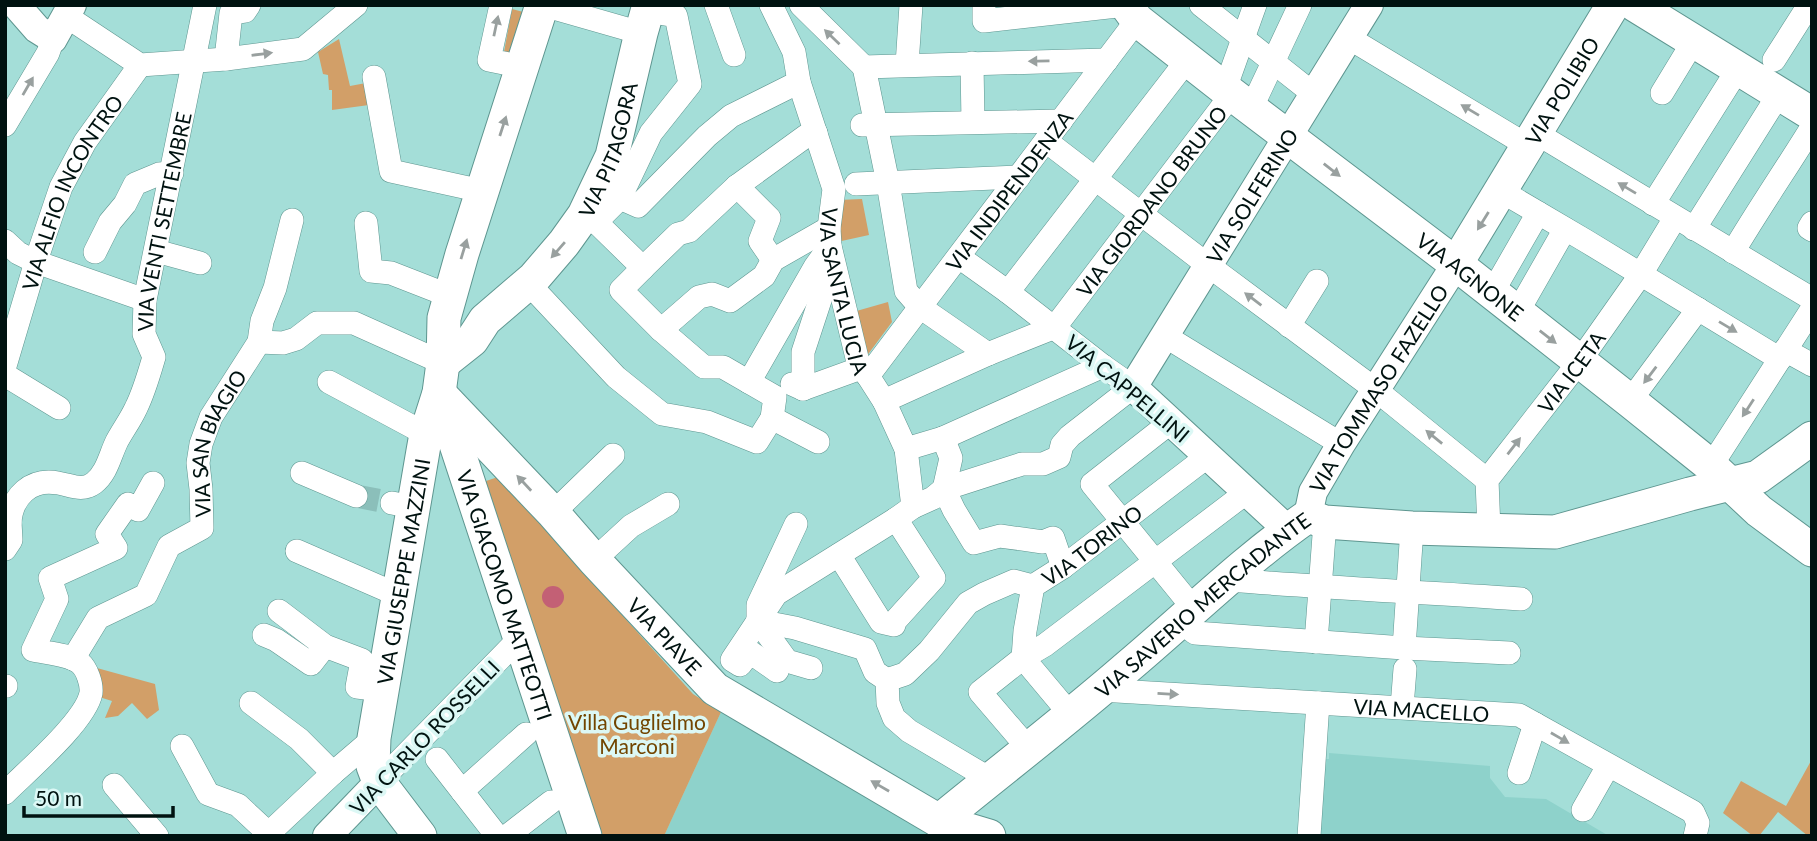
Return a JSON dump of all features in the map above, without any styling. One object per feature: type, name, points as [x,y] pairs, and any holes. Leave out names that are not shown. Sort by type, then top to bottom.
[{"type":"main road","points":[[441,378],[444,318],[450,296],[543,5]]},
{"type":"main road","name":"VIA POLIBIO","points":[[1456,264],[1613,5]]},
{"type":"main road","points":[[1634,5],[1812,114]]},
{"type":"main road","name":"VIA AGNONE","points":[[1137,10],[1188,60],[1456,264],[1722,475],[1759,511],[1812,550]]},
{"type":"main road","name":"VIA PITAGORA","points":[[441,378],[485,320],[532,284],[564,243],[591,219],[612,156],[646,16]]},
{"type":"main road","name":"VIA GIUSEPPE MAZZINI","points":[[379,782],[373,766],[374,738],[398,595],[402,505],[424,442],[441,378]]},
{"type":"main road","name":"VIA GIACOMO MATTEOTTI","points":[[441,378],[457,449],[585,836]]},
{"type":"main road","name":"VIA PIAVE","points":[[441,378],[594,560],[715,689],[939,821],[991,836]]},
{"type":"main road","points":[[424,442],[457,449]]},
{"type":"main road","name":"VIA SAVERIO MERCADANTE","points":[[939,821],[1100,690],[1229,580],[1307,523],[1555,532],[1690,494],[1722,475],[1758,477],[1810,444]]},
{"type":"main road","points":[[990,779],[988,819],[991,836]]},
{"type":"main road","points":[[379,782],[420,836]]},
{"type":"street","points":[[16,5],[37,29],[63,27],[141,65],[303,49],[356,5]]},
{"type":"street","name":"VIA VENTI SETTEMBRE","points":[[104,472],[117,440],[135,409],[154,357],[145,334],[145,300],[205,5]]},
{"type":"street","points":[[226,58],[231,13],[245,11],[249,5]]},
{"type":"street","points":[[501,5],[489,61],[523,67]]},
{"type":"street","points":[[543,5],[646,16],[676,16],[690,84],[651,133],[620,198],[603,215],[591,219],[643,268]]},
{"type":"street","points":[[716,5],[734,55]]},
{"type":"street","name":"VIA SANTA LUCIA","points":[[771,5],[793,52],[799,82],[834,189],[829,237],[836,274],[865,372],[884,401],[906,449],[905,513]]},
{"type":"street","points":[[801,5],[864,67],[869,125],[888,183],[906,291],[920,307],[988,354]]},
{"type":"street","points":[[907,65],[911,5]]},
{"type":"street","points":[[1201,5],[1315,94]]},
{"type":"street","points":[[1236,97],[1244,38],[1255,5]]},
{"type":"street","points":[[1236,97],[1274,61],[1300,5]]},
{"type":"street","points":[[1774,60],[1808,5]]},
{"type":"street","name":"VIA SOLFERINO","points":[[1133,387],[1367,6]]},
{"type":"street","points":[[984,13],[1137,10]]},
{"type":"street","name":"VIA INDIPENDENZA","points":[[865,372],[959,257],[1107,60],[1137,10]]},
{"type":"street","points":[[6,120],[63,27]]},
{"type":"street","points":[[1349,38],[1653,204],[1812,299]]},
{"type":"street","points":[[1662,93],[1693,42]]},
{"type":"street","points":[[864,67],[1107,60]]},
{"type":"street","points":[[1008,292],[1188,60]]},
{"type":"street","points":[[972,63],[973,122]]},
{"type":"street","name":"VIA ALFIO INCONTRO","points":[[5,366],[61,187],[85,142],[141,65]]},
{"type":"street","points":[[1653,204],[1738,69]]},
{"type":"street","points":[[374,78],[391,171],[482,191]]},
{"type":"street","points":[[620,198],[638,206],[707,136],[731,116],[799,82]]},
{"type":"street","name":"VIA ICETA","points":[[1487,480],[1579,362],[1641,274],[1685,223],[1779,94]]},
{"type":"street","name":"VIA GIORDANO BRUNO","points":[[1055,327],[1236,97]]},
{"type":"street","points":[[869,125],[1061,121]]},
{"type":"street","points":[[1732,252],[1812,127]]},
{"type":"street","points":[[816,133],[806,136],[737,186],[689,231],[678,233],[621,290],[661,330],[704,367],[723,367],[749,382],[785,397],[818,442]]},
{"type":"street","points":[[1046,141],[1376,390],[1487,480],[1489,530]]},
{"type":"street","points":[[94,252],[135,184],[159,174],[172,173]]},
{"type":"street","points":[[856,184],[1019,177]]},
{"type":"street","points":[[1505,184],[1538,213],[1698,309],[1783,354],[1812,365]]},
{"type":"street","points":[[737,186],[769,218],[760,241],[773,260]]},
{"type":"street","points":[[1492,293],[1538,213]]},
{"type":"street","points":[[292,220],[275,288],[262,321],[259,342],[283,343],[296,339],[317,323],[354,323],[441,378]]},
{"type":"street","points":[[366,223],[371,271],[391,273],[450,296]]},
{"type":"street","points":[[1812,223],[1809,228],[1812,230]]},
{"type":"street","points":[[1517,313],[1565,229]]},
{"type":"street","points":[[661,330],[699,297],[712,294],[730,301],[764,276],[773,260],[829,237]]},
{"type":"street","points":[[749,382],[815,267],[829,237]]},
{"type":"street","points":[[5,241],[18,253],[36,262],[145,300]]},
{"type":"street","points":[[156,251],[200,263]]},
{"type":"street","name":"VIA CAPPELLINI","points":[[959,257],[1133,387],[1247,492],[1307,523]]},
{"type":"street","name":"VIA TOMMASO FAZELLO","points":[[1307,523],[1313,492],[1456,264]]},
{"type":"street","points":[[532,284],[616,377],[662,414],[707,422],[757,442],[785,397],[824,290],[836,274]]},
{"type":"street","points":[[1289,326],[1317,281]]},
{"type":"street","points":[[1630,401],[1698,309]]},
{"type":"street","points":[[1722,475],[1783,354],[1812,309]]},
{"type":"street","points":[[884,401],[1055,327]]},
{"type":"street","points":[[1165,336],[1341,444]]},
{"type":"street","name":"VIA SAN BIAGIO","points":[[73,659],[97,618],[146,595],[169,547],[202,528],[198,463],[201,444],[211,417],[259,342]]},
{"type":"street","points":[[906,449],[943,438],[1103,366]]},
{"type":"street","points":[[785,397],[865,372]]},
{"type":"street","points":[[5,375],[59,408]]},
{"type":"street","points":[[329,382],[424,442]]},
{"type":"street","points":[[777,671],[750,652],[740,666],[732,660],[776,594],[944,489],[1022,464],[1043,464],[1059,457],[1062,445],[1070,436],[1133,387]]},
{"type":"street","points":[[1171,422],[1092,484],[1155,562],[1195,633],[1316,642],[1405,659],[1509,653]]},
{"type":"street","points":[[943,438],[951,458],[944,489],[974,542],[1000,536],[1043,542],[1053,538],[1063,567]]},
{"type":"street","points":[[553,513],[613,455]]},
{"type":"street","name":"VIA TORINO","points":[[1023,658],[1033,586],[1063,567],[1208,456]]},
{"type":"street","points":[[5,549],[11,540],[8,520],[11,508],[23,492],[34,486],[47,482],[78,489],[88,487],[104,472],[113,480],[128,504],[138,510],[153,484]]},
{"type":"street","points":[[302,473],[356,496]]},
{"type":"street","points":[[1027,748],[980,692],[1247,492]]},
{"type":"street","points":[[5,793],[57,743],[81,715],[91,694],[89,677],[82,665],[73,659],[33,650],[57,599],[51,578],[116,548],[107,534],[128,504]]},
{"type":"street","points":[[594,560],[631,526],[668,504]]},
{"type":"street","points":[[839,555],[881,622],[894,625],[934,578],[905,513]]},
{"type":"street","points":[[1307,523],[1320,588],[1316,642]]},
{"type":"street","points":[[796,524],[758,605],[758,621],[787,661],[811,668]]},
{"type":"street","points":[[1402,707],[1412,528]]},
{"type":"street","points":[[297,551],[398,595]]},
{"type":"street","points":[[1229,580],[1521,599]]},
{"type":"street","points":[[887,680],[905,674],[929,651],[968,603],[1014,581],[1033,586]]},
{"type":"street","points":[[279,611],[325,646],[362,660],[357,687],[383,690]]},
{"type":"street","points":[[758,621],[795,628],[865,649],[875,672],[887,680]]},
{"type":"street","points":[[264,635],[311,664],[325,646]]},
{"type":"street","name":"VIA CARLO ROSSELLI","points":[[327,836],[520,638]]},
{"type":"street","points":[[1023,658],[1070,714]]},
{"type":"street","points":[[887,680],[888,703],[894,719],[990,779]]},
{"type":"street","name":"VIA MACELLO","points":[[1100,690],[1519,715],[1693,812],[1698,823],[1695,836]]},
{"type":"street","points":[[251,703],[299,739],[333,773]]},
{"type":"street","points":[[1309,836],[1318,703]]},
{"type":"street","points":[[1519,773],[1535,724]]},
{"type":"street","points":[[463,791],[527,734]]},
{"type":"street","points":[[182,746],[208,794],[238,805],[267,834],[374,738]]},
{"type":"street","points":[[438,759],[497,836]]},
{"type":"street","points":[[1583,810],[1608,766]]},
{"type":"street","points":[[114,785],[157,836]]},
{"type":"street","points":[[507,836],[551,802]]},
{"type":"shaded area","points":[[549,586],[557,586],[564,593],[564,601],[557,608],[549,608],[542,601],[542,593]]},
{"type":"shaded area","points":[[721,712],[783,748],[934,836],[664,836]]},
{"type":"shaded area","points":[[1329,753],[1490,766],[1490,778],[1505,797],[1546,799],[1609,836],[1320,836],[1325,759],[1329,759]]},
{"type":"green space","points":[[512,9],[527,13],[515,55],[504,52]]},
{"type":"green space","points":[[339,39],[350,86],[366,83],[369,105],[332,110],[332,90],[329,90],[328,75],[323,74],[318,52]]},
{"type":"green space","points":[[862,199],[869,235],[837,242],[839,200]]},
{"type":"green space","points":[[888,302],[892,322],[866,357],[853,312]]},
{"type":"green space","name":"Villa Guglielmo Marconi","points":[[498,477],[693,694],[721,712],[664,836],[601,836],[483,482]]},
{"type":"green space","points":[[86,665],[155,684],[159,710],[147,719],[132,703],[118,716],[105,718],[112,701],[96,696]]},
{"type":"green space","points":[[1812,759],[1812,836],[1808,836],[1778,812],[1759,836],[1753,836],[1723,813],[1741,781],[1786,806]]},
{"type":"tunnel","points":[[356,496],[392,503]]}]
